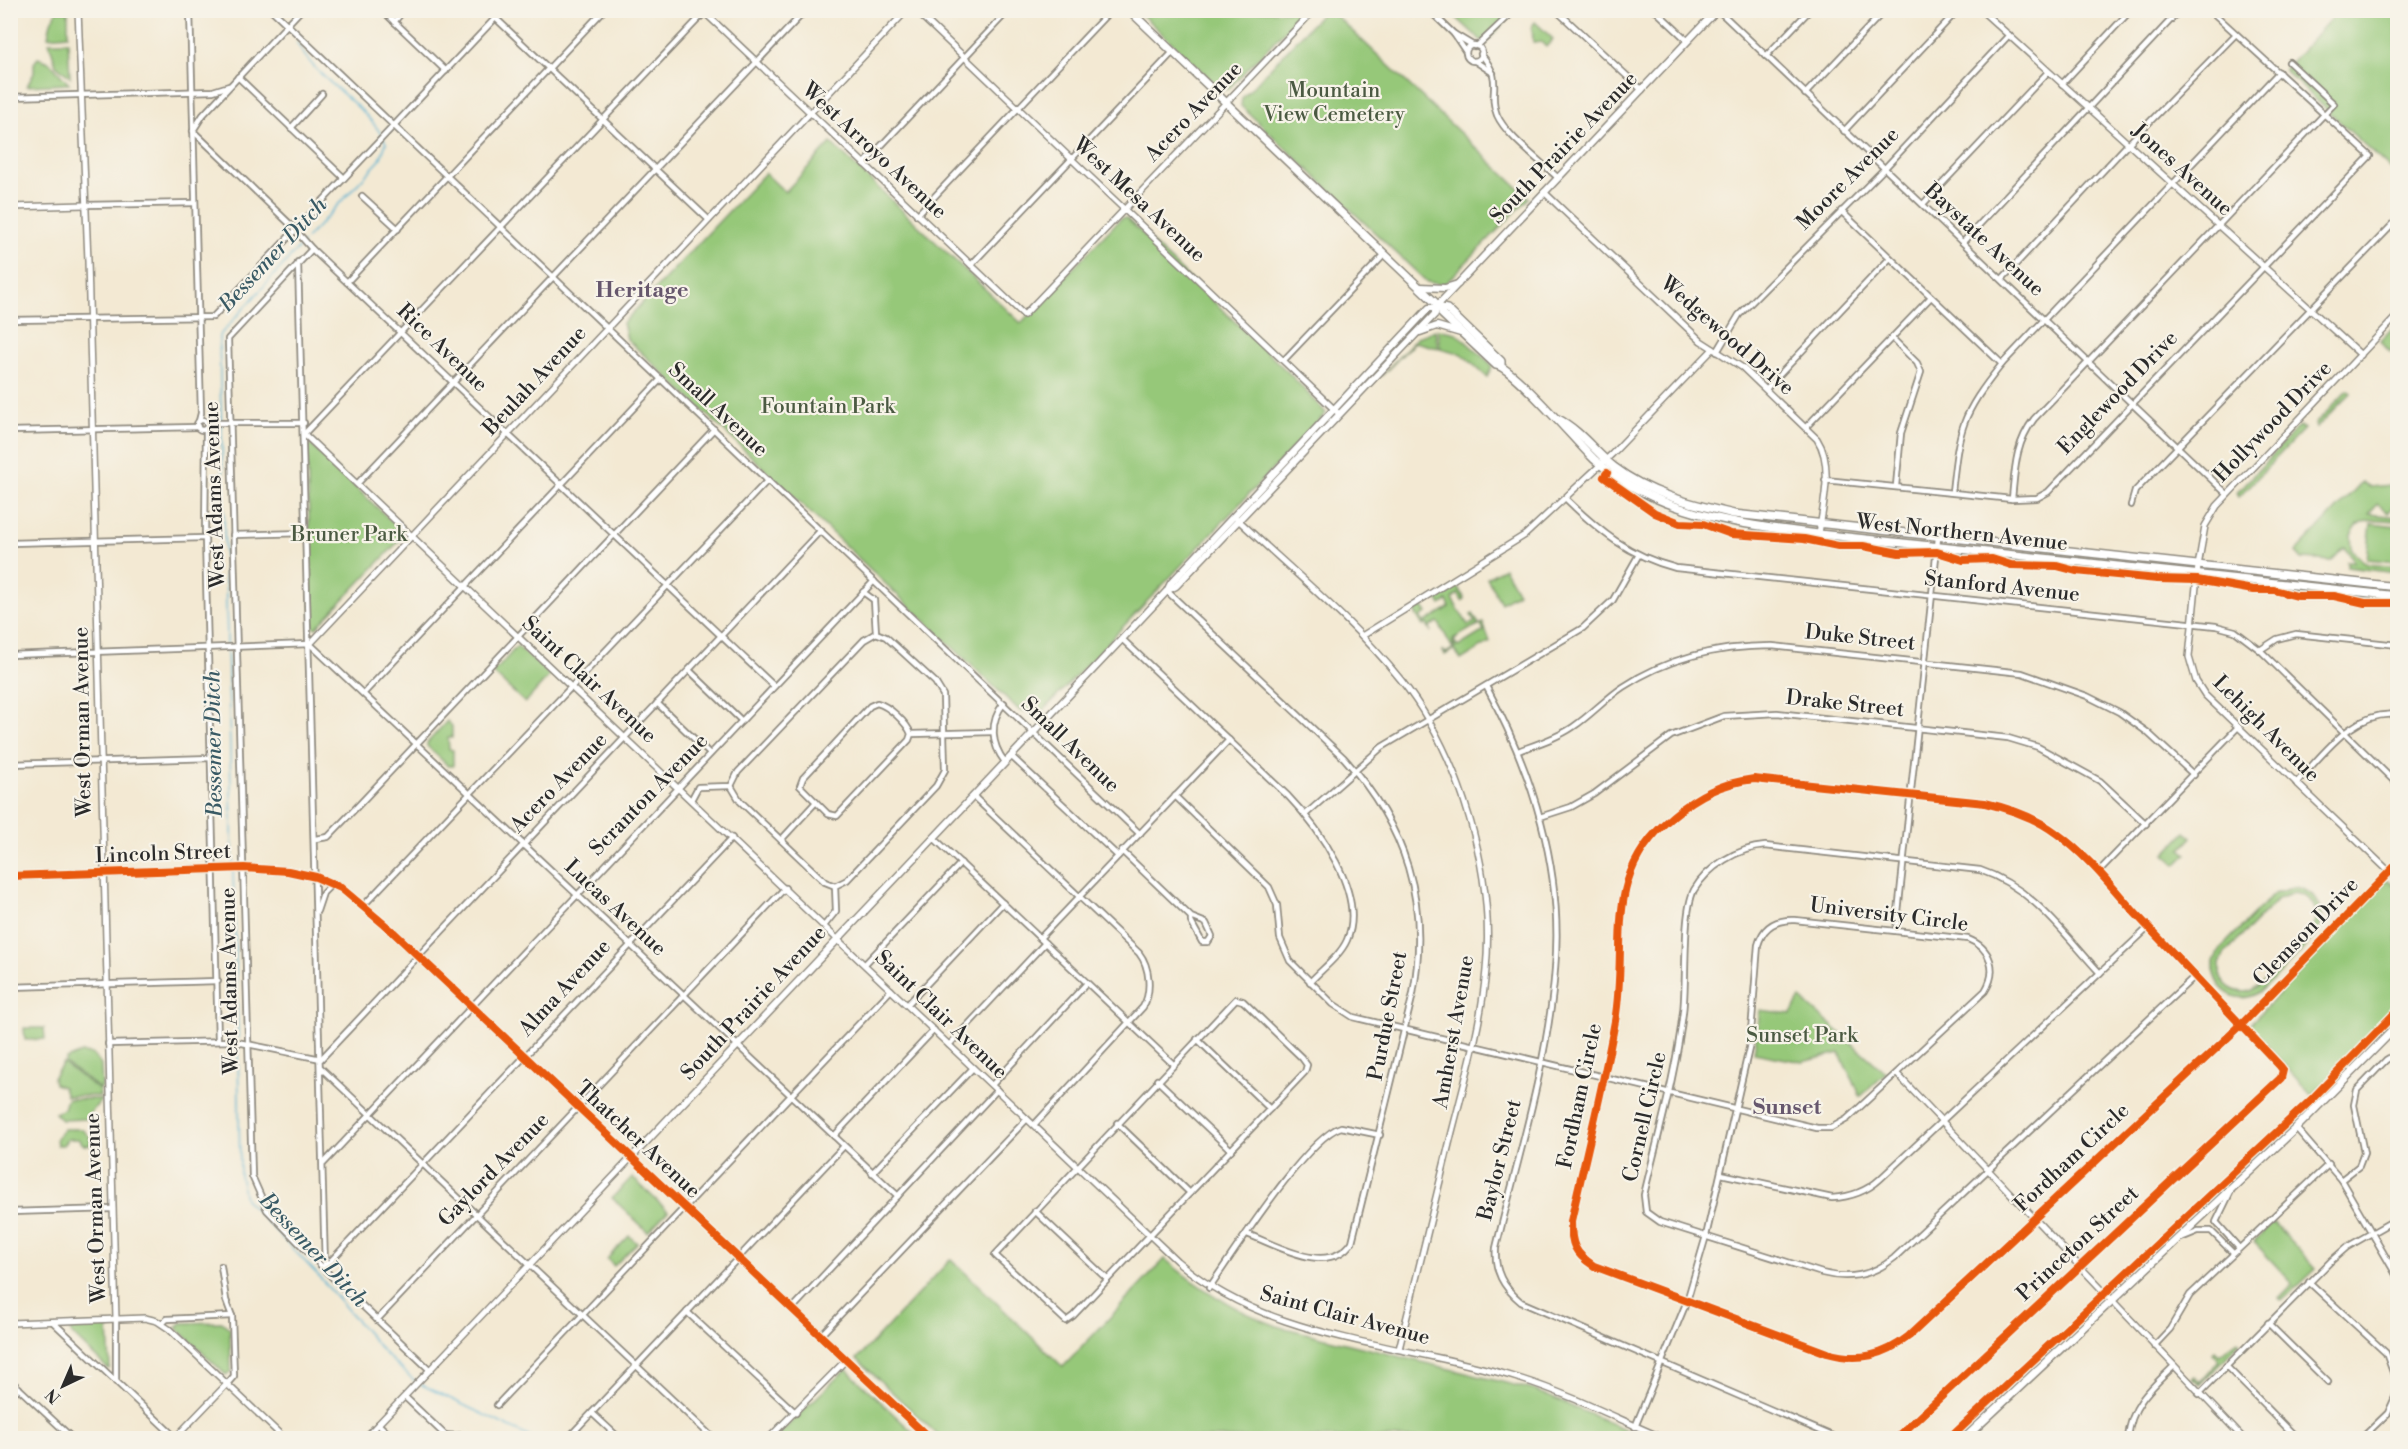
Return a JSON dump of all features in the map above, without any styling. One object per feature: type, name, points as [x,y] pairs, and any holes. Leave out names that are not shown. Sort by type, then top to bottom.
[{"type":"main road","name":"West Northern Avenue","points":[[1129,10],[1420,287],[1442,314],[1463,334],[1496,365],[1502,366],[1556,418],[1564,429],[1642,493],[1683,509],[1733,522],[1819,534],[2397,587]]},
{"type":"main road","name":"South Prairie Avenue","points":[[631,1158],[1122,639],[1167,591],[1171,583],[1340,415],[1435,314],[1438,307],[1458,284],[1718,10]]},
{"type":"main road","points":[[1420,287],[1445,288],[1458,284]]},
{"type":"main road","name":"West Northern Avenue","points":[[1438,307],[1447,309],[1501,360],[1502,366]]},
{"type":"main road","name":"South Prairie Avenue","points":[[1237,518],[1430,308],[1438,307]]},
{"type":"main road","points":[[1417,333],[1437,326],[1463,334]]},
{"type":"main road","name":"West Northern Avenue","points":[[1603,462],[1635,481],[1672,498],[1732,514],[2397,596]]},
{"type":"main road","name":"Lincoln Street","points":[[10,876],[241,869],[288,871],[316,877]]},
{"type":"main road","name":"Thatcher Avenue","points":[[316,877],[332,884],[364,905],[929,1438]]},
{"type":"main road","points":[[1965,1438],[2296,1128],[2397,1024]]},
{"type":"street","name":"West Orman Avenue","points":[[78,10],[102,761],[116,1382]]},
{"type":"street","name":"West Adams Avenue","points":[[190,10],[197,317],[201,413],[205,425],[205,538],[218,870],[219,1041]]},
{"type":"street","name":"Small Avenue","points":[[273,10],[1140,834]]},
{"type":"street","points":[[193,131],[199,120],[229,86],[301,10]]},
{"type":"street","points":[[382,10],[446,71]]},
{"type":"street","points":[[394,22],[404,10]]},
{"type":"street","points":[[487,10],[709,220]]},
{"type":"street","points":[[10,320],[213,316],[503,10]]},
{"type":"street","points":[[347,282],[604,10]]},
{"type":"street","points":[[357,484],[806,10]]},
{"type":"street","name":"Beulah Avenue","points":[[310,644],[908,10]]},
{"type":"street","name":"West Mesa Avenue","points":[[915,10],[1340,415]]},
{"type":"street","points":[[864,164],[1009,10]]},
{"type":"street","points":[[917,215],[1111,10]]},
{"type":"street","name":"Acero Avenue","points":[[1024,315],[1314,10]]},
{"type":"street","points":[[1429,10],[1454,34],[1468,59],[1475,61],[1495,75]]},
{"type":"street","points":[[1466,52],[1492,34],[1515,10]]},
{"type":"street","points":[[1556,10],[1642,90]]},
{"type":"street","points":[[1655,10],[1688,42]]},
{"type":"street","name":"Baystate Avenue","points":[[1718,10],[2227,494]]},
{"type":"street","points":[[1766,56],[1809,10]]},
{"type":"street","points":[[1805,94],[1885,10]]},
{"type":"street","points":[[1844,131],[1958,10]]},
{"type":"street","name":"Jones Avenue","points":[[1981,10],[2361,355]]},
{"type":"street","points":[[2062,84],[2131,10]]},
{"type":"street","points":[[1963,242],[2180,10]]},
{"type":"street","points":[[2210,10],[2325,114]]},
{"type":"street","points":[[304,434],[705,11]]},
{"type":"street","name":"West Arroyo Avenue","points":[[705,11],[1024,315]]},
{"type":"street","points":[[1454,34],[1475,46],[1495,75],[1496,112],[1503,125],[1558,178]]},
{"type":"street","points":[[1475,61],[1492,34]]},
{"type":"street","points":[[2002,279],[2128,144],[2236,34]]},
{"type":"street","name":"Moore Avenue","points":[[1362,636],[1513,544],[1603,462],[1715,350],[1739,315],[1884,168],[2008,35]]},
{"type":"street","points":[[971,265],[1173,52]]},
{"type":"street","points":[[2012,499],[2017,449],[2024,432],[2334,104],[2289,62]]},
{"type":"street","points":[[1923,204],[2048,72]]},
{"type":"street","points":[[1952,492],[1958,437],[1976,397],[2002,364],[2279,72]]},
{"type":"street","points":[[238,77],[344,178]]},
{"type":"street","points":[[10,97],[213,91],[229,86]]},
{"type":"street","points":[[291,128],[322,94]]},
{"type":"street","name":"Englewood Drive","points":[[1825,480],[2012,499],[2037,498],[2048,492],[2370,156],[2325,114]]},
{"type":"street","name":"Rice Avenue","points":[[193,131],[312,249],[774,687]]},
{"type":"street","name":"Wedgewood Drive","points":[[1544,192],[1701,341],[1743,368],[1806,427],[1821,446],[1825,480],[1819,534]]},
{"type":"street","points":[[363,196],[398,229]]},
{"type":"street","points":[[10,207],[195,203]]},
{"type":"street","points":[[1841,212],[2002,364]]},
{"type":"street","points":[[2131,505],[2135,491],[2397,219]]},
{"type":"street","points":[[312,249],[298,262],[325,1267]]},
{"type":"street","points":[[1284,360],[1385,254]]},
{"type":"street","points":[[1766,389],[1890,258]]},
{"type":"street","name":"West Adams Avenue","points":[[298,262],[228,339],[227,424],[233,535],[245,1043],[252,1176],[267,1210],[429,1371]]},
{"type":"street","points":[[1806,427],[1931,297]]},
{"type":"street","name":"Hollywood Drive","points":[[2198,570],[2205,526],[2227,494],[2397,315]]},
{"type":"street","points":[[1892,338],[1917,363],[1922,372],[1901,433],[1896,486]]},
{"type":"street","points":[[364,693],[661,379]]},
{"type":"street","points":[[10,431],[304,423]]},
{"type":"street","points":[[315,838],[328,837],[714,429]]},
{"type":"street","name":"Saint Clair Avenue","points":[[304,434],[1149,1235],[1209,1288],[1270,1317],[1521,1379],[1663,1438]]},
{"type":"street","points":[[364,905],[768,480]]},
{"type":"street","name":"Stanford Avenue","points":[[1564,498],[1604,535],[1638,556],[1676,568],[2193,624],[2235,631],[2260,650],[2397,785]]},
{"type":"street","name":"Amherst Avenue","points":[[1237,518],[1362,636],[1401,681],[1428,722],[1452,768],[1468,811],[1486,907],[1486,970],[1473,1045],[1399,1349]]},
{"type":"street","name":"Acero Avenue","points":[[321,1059],[821,530]]},
{"type":"street","points":[[233,535],[306,533]]},
{"type":"street","points":[[10,543],[205,538]]},
{"type":"street","points":[[1896,931],[1938,538]]},
{"type":"street","points":[[1306,814],[1382,747],[1574,634],[1595,618],[1618,592],[1638,556]]},
{"type":"street","name":"Lehigh Avenue","points":[[2198,570],[2189,657],[2196,681],[2205,695],[2397,880]]},
{"type":"street","name":"Scranton Avenue","points":[[324,1163],[874,581]]},
{"type":"street","name":"Purdue Street","points":[[1167,591],[1356,771],[1383,807],[1394,830],[1414,887],[1418,914],[1419,957],[1356,1235],[1343,1252],[1323,1260],[1247,1234]]},
{"type":"street","points":[[863,592],[874,600]]},
{"type":"street","points":[[874,600],[886,592]]},
{"type":"street","points":[[874,600],[876,633]]},
{"type":"street","points":[[731,786],[740,801],[825,882],[835,886],[847,880],[940,783],[945,770],[940,688],[886,637],[876,633]]},
{"type":"street","points":[[731,786],[738,772],[785,722],[864,640],[876,633]]},
{"type":"street","points":[[2260,650],[2277,639],[2296,634],[2397,645]]},
{"type":"street","points":[[1122,639],[1306,814],[1337,865],[1351,917],[1350,931],[1341,950],[1310,982]]},
{"type":"street","points":[[10,655],[310,644]]},
{"type":"street","name":"Lucas Avenue","points":[[310,644],[898,1196]]},
{"type":"street","name":"Duke Street","points":[[1518,751],[1574,727],[1622,687],[1688,656],[1713,650],[1772,646],[2022,673],[2087,696],[2119,712],[2147,732],[2194,775]]},
{"type":"street","points":[[688,670],[742,721]]},
{"type":"street","name":"Baylor Street","points":[[1486,686],[1518,751],[1540,817],[1556,920],[1556,969],[1540,1062],[1494,1264],[1507,1291],[1521,1302],[1837,1438]]},
{"type":"street","points":[[657,703],[710,754]]},
{"type":"street","points":[[911,734],[909,740],[839,814],[831,816],[802,789],[801,780],[873,704],[885,706],[911,734],[993,732]]},
{"type":"street","points":[[1004,704],[995,718],[993,732],[998,750],[1005,762]]},
{"type":"street","name":"Drake Street","points":[[1540,817],[1571,807],[1588,797],[1671,736],[1724,716],[1777,713],[2008,738],[2038,747],[2100,781],[2146,824]]},
{"type":"street","points":[[2296,783],[2344,733],[2364,719],[2388,714],[2397,715]]},
{"type":"street","points":[[2098,872],[2238,727]]},
{"type":"street","points":[[1040,938],[1229,740]]},
{"type":"street","points":[[1011,756],[1118,856]]},
{"type":"street","points":[[10,764],[212,758]]},
{"type":"street","points":[[689,775],[698,787]]},
{"type":"street","name":"Fordham Circle","points":[[2241,1025],[1909,1336],[1890,1350],[1871,1357],[1852,1358],[1827,1353],[1594,1266],[1582,1258],[1571,1242],[1571,1221],[1604,1077],[1618,997],[1626,882],[1635,858],[1656,831],[1698,797],[1718,787],[1744,780],[1779,780],[1986,803],[2017,812],[2055,832],[2098,872],[2280,1066],[2284,1074]]},
{"type":"street","points":[[698,787],[731,786]]},
{"type":"street","points":[[691,800],[698,787]]},
{"type":"street","points":[[973,796],[1139,953],[1147,965],[1146,1002],[1034,1125]]},
{"type":"street","points":[[1174,796],[1269,887],[1277,905],[1280,938],[1286,954],[1333,1004],[1353,1017],[1735,1108],[1706,1236],[1687,1301],[1635,1427]]},
{"type":"street","points":[[781,840],[816,802]]},
{"type":"street","name":"Alma Avenue","points":[[325,1267],[732,838]]},
{"type":"street","points":[[934,838],[1173,1064]]},
{"type":"street","name":"Cornell Circle","points":[[2100,973],[2026,892],[2011,882],[1980,870],[1754,847],[1736,852],[1704,877],[1693,892],[1689,910],[1683,1013],[1669,1092],[1644,1195],[1644,1206],[1654,1220],[1822,1273],[1840,1277],[1860,1276],[1878,1269],[1894,1258],[2195,976]]},
{"type":"street","points":[[1122,851],[1191,917],[1203,921],[1209,927],[1212,936],[1208,942],[1202,942],[1199,939],[1191,917]]},
{"type":"street","points":[[865,964],[961,863]]},
{"type":"street","name":"Clemson Drive","points":[[2241,1025],[2397,863]]},
{"type":"street","points":[[316,914],[323,893],[332,884]]},
{"type":"street","points":[[824,926],[836,910],[835,886]]},
{"type":"street","name":"Gaylord Avenue","points":[[377,1320],[785,888]]},
{"type":"street","points":[[907,1005],[1003,903]]},
{"type":"street","name":"University Circle","points":[[1787,920],[1896,931],[1975,942],[1986,952],[1992,972],[1985,991],[1897,1074],[1846,1119],[1831,1128],[1817,1128],[1735,1108],[1750,1044],[1758,945],[1763,933],[1774,923],[1787,920]]},
{"type":"street","points":[[1721,1174],[1819,1197],[1848,1197],[1873,1186],[2149,927]]},
{"type":"street","points":[[949,1045],[1045,943]]},
{"type":"street","points":[[10,987],[218,981]]},
{"type":"street","points":[[792,1309],[898,1196],[1087,983]]},
{"type":"street","points":[[497,1406],[891,990]]},
{"type":"street","points":[[1236,999],[1242,1001],[1307,1065],[1305,1072],[1074,1316],[1066,1321],[995,1255],[1197,1039],[1236,999]]},
{"type":"street","points":[[834,1136],[934,1030]]},
{"type":"street","points":[[1197,1039],[1270,1109]]},
{"type":"street","points":[[108,1044],[232,1041],[321,1059]]},
{"type":"street","points":[[2341,1180],[2359,1166],[2364,1153],[2354,1105],[2357,1090],[2386,1060],[2396,1054]]},
{"type":"street","points":[[321,1068],[713,1438]]},
{"type":"street","points":[[872,1173],[973,1068]]},
{"type":"street","points":[[1897,1074],[2173,1367],[2243,1438]]},
{"type":"street","name":"Princeton Street","points":[[1897,1438],[2284,1074]]},
{"type":"street","points":[[1157,1080],[1231,1150]]},
{"type":"street","points":[[820,1336],[1027,1119]]},
{"type":"street","points":[[1117,1123],[1190,1193]]},
{"type":"street","points":[[1209,1288],[1280,1187],[1330,1132],[1348,1127],[1380,1135]]},
{"type":"street","points":[[2296,1128],[2341,1180],[2397,1278]]},
{"type":"street","points":[[568,1438],[844,1146]]},
{"type":"street","name":"South Prairie Avenue","points":[[365,1438],[631,1158]]},
{"type":"street","points":[[2154,1346],[2170,1329],[2190,1295],[2329,1164]]},
{"type":"street","points":[[2234,1186],[2216,1222],[2239,1248]]},
{"type":"street","points":[[10,1212],[113,1209]]},
{"type":"street","points":[[1035,1211],[1107,1279]]},
{"type":"street","points":[[2199,1394],[2309,1282],[2347,1248],[2397,1218]]},
{"type":"street","points":[[2178,1239],[2207,1230],[2213,1232],[2233,1253]]},
{"type":"street","points":[[53,1322],[175,1438],[234,1376],[232,1316],[226,1300],[221,1266]]},
{"type":"street","points":[[2309,1282],[2376,1342],[2392,1365],[2397,1386]]},
{"type":"street","points":[[687,1312],[796,1413]]},
{"type":"street","points":[[162,1324],[167,1319],[232,1316]]},
{"type":"street","points":[[10,1323],[151,1319],[162,1324],[285,1438]]},
{"type":"street","points":[[2268,1323],[2328,1382]]},
{"type":"street","points":[[769,1438],[846,1360]]},
{"type":"street","points":[[2226,1366],[2297,1438]]},
{"type":"street","points":[[2128,1438],[2132,1417],[2142,1397],[2173,1367]]},
{"type":"street","points":[[10,1380],[72,1438]]},
{"type":"street","points":[[10,1396],[19,1388]]},
{"type":"street","points":[[2362,1438],[2388,1413],[2397,1391]]},
{"type":"street","points":[[405,1397],[445,1435],[454,1437],[467,1434],[479,1438]]},
{"type":"street","points":[[592,1413],[619,1438]]},
{"type":"street","points":[[378,1424],[393,1438]]},
{"type":"green space","points":[[57,11],[68,11],[68,35],[48,37],[51,22]]},
{"type":"green space","name":"Mountain View Cemetery","points":[[1138,11],[1304,11],[1228,89],[1222,90]]},
{"type":"green space","name":"Mountain View Cemetery","points":[[1324,11],[1331,11],[1529,198],[1444,285],[1427,282],[1241,106],[1242,98]]},
{"type":"green space","points":[[1449,11],[1510,11],[1509,17],[1485,44]]},
{"type":"green space","points":[[2338,11],[2397,11],[2397,175],[2284,70]]},
{"type":"green space","points":[[1535,22],[1553,39],[1546,47],[1541,42],[1533,42],[1532,26]]},
{"type":"green space","points":[[49,42],[68,42],[70,77],[56,65]]},
{"type":"green space","points":[[38,58],[49,62],[69,84],[27,86],[34,73],[34,63]]},
{"type":"green space","name":"Fountain Park","points":[[831,143],[1021,323],[1121,218],[1126,218],[1291,375],[1326,413],[1042,712],[1020,711],[627,339],[623,323],[765,173],[785,192]]},
{"type":"green space","points":[[2397,323],[2397,345],[2390,352],[2380,341]]},
{"type":"green space","points":[[1438,329],[1456,333],[1491,364],[1492,367],[1487,377],[1462,354],[1440,348]]},
{"type":"green space","points":[[1435,330],[1438,348],[1415,342],[1381,376],[1418,337]]},
{"type":"green space","points":[[2348,390],[2351,393],[2316,428],[2315,424]]},
{"type":"green space","points":[[2299,426],[2304,429],[2239,497],[2237,493]]},
{"type":"green space","name":"Bruner Park","points":[[311,445],[403,532],[399,537],[401,539],[316,628],[312,626],[307,447]]},
{"type":"green space","points":[[2362,482],[2370,487],[2391,485],[2393,487],[2397,493],[2397,503],[2388,513],[2378,504],[2369,514],[2397,517],[2397,521],[2371,520],[2359,524],[2351,535],[2352,551],[2367,564],[2397,567],[2397,573],[2347,567],[2347,562],[2354,562],[2345,547],[2331,561],[2302,559],[2296,552]]},
{"type":"green space","points":[[2371,523],[2397,526],[2397,562],[2367,559]]},
{"type":"green space","points":[[1504,568],[1518,593],[1501,603],[1487,578]]},
{"type":"green space","points":[[1457,586],[1465,599],[1462,601],[1458,594],[1452,599],[1468,625],[1475,622],[1471,615],[1473,614],[1479,624],[1453,639],[1453,649],[1438,622],[1430,626],[1431,632],[1427,624],[1423,626],[1414,611],[1422,606],[1427,613],[1420,617],[1424,623],[1450,607],[1447,601],[1441,605],[1437,598]]},
{"type":"green space","points":[[1483,623],[1490,642],[1461,660],[1455,650],[1454,641],[1458,647],[1484,631],[1481,625],[1474,628]]},
{"type":"green space","points":[[517,646],[550,675],[525,703],[493,673],[495,668],[498,668]]},
{"type":"green space","points":[[447,721],[452,726],[452,738],[448,738],[449,749],[453,750],[453,766],[448,766],[427,746],[427,743]]},
{"type":"green space","points":[[2186,832],[2192,837],[2181,849],[2187,854],[2176,865],[2165,854]]},
{"type":"green space","points":[[2387,880],[2397,888],[2397,1009],[2312,1096],[2249,1025]]},
{"type":"green space","points":[[2294,887],[2314,897],[2322,916],[2318,931],[2287,966],[2260,991],[2247,997],[2229,994],[2216,980],[2214,961],[2220,949],[2274,894]],"holes":[[[2294,893],[2301,894],[2314,905],[2316,916],[2313,929],[2256,987],[2250,991],[2241,992],[2228,986],[2220,975],[2220,964],[2225,953],[2278,899]]]},
{"type":"green space","name":"Sunset Park","points":[[1800,998],[1886,1073],[1860,1097],[1840,1053],[1802,1062],[1754,1053],[1760,1010],[1791,1014]]},
{"type":"green space","points":[[24,1028],[44,1028],[45,1039],[25,1040]]},
{"type":"green space","points":[[81,1053],[92,1054],[101,1065],[102,1087],[100,1089],[65,1063],[66,1059]]},
{"type":"green space","points":[[63,1063],[99,1090],[100,1096],[66,1096],[63,1087],[54,1084],[53,1078]]},
{"type":"green space","points":[[67,1099],[101,1100],[86,1119],[62,1120],[55,1113],[64,1109]]},
{"type":"green space","points":[[64,1129],[82,1129],[90,1137],[91,1145],[84,1145],[78,1139],[68,1139],[63,1145],[57,1145],[56,1138]]},
{"type":"green space","points":[[632,1177],[668,1211],[648,1232],[612,1198]]},
{"type":"green space","points":[[2273,1222],[2316,1269],[2282,1301],[2279,1298],[2293,1284],[2254,1242]]},
{"type":"green space","points":[[629,1236],[637,1243],[614,1266],[607,1259]]},
{"type":"green space","points":[[951,1259],[1063,1367],[1165,1259],[1218,1298],[1277,1326],[1534,1390],[1645,1438],[941,1438],[857,1359]]},
{"type":"green space","points":[[222,1322],[230,1329],[231,1371],[226,1375],[177,1328],[181,1323]]},
{"type":"green space","points":[[73,1326],[108,1326],[110,1368],[108,1369],[71,1333],[70,1329]]},
{"type":"green space","points":[[2238,1341],[2240,1343],[2200,1384],[2192,1378],[2194,1376],[2200,1382],[2219,1360],[2213,1353],[2215,1351],[2219,1355]]},
{"type":"green space","points":[[846,1369],[919,1438],[775,1438]]},
{"type":"waterway","name":"Bessemer Ditch","points":[[297,43],[317,70],[367,116],[386,143],[380,160],[306,239]]},
{"type":"waterway","name":"Bessemer Ditch","points":[[233,865],[219,336],[303,243]]},
{"type":"waterway","name":"Bessemer Ditch","points":[[233,870],[238,1039]]},
{"type":"waterway","name":"Bessemer Ditch","points":[[238,1044],[240,1175],[245,1199],[317,1274],[386,1355],[416,1382]]},
{"type":"waterway","name":"Bessemer Ditch","points":[[420,1384],[532,1438]]},
{"type":"cycle path","points":[[1607,473],[1604,477],[1655,513],[1680,523],[1703,524],[1731,534],[1804,539],[1838,546],[1863,546],[1899,553],[1937,552],[1963,560],[1992,559],[2011,565],[2057,566],[2076,571],[2157,579],[2197,580],[2253,590],[2274,590],[2297,596],[2334,596],[2365,603],[2398,603]]},
{"type":"cycle path","points":[[1897,1438],[2281,1078],[2283,1070],[2280,1066],[2262,1047],[2244,1028],[2226,1009],[2136,914],[2098,871],[2078,851],[2048,827],[2013,811],[1985,803],[1754,779],[1721,787],[1701,796],[1673,816],[1650,839],[1635,862],[1626,886],[1622,911],[1619,991],[1615,1021],[1571,1221],[1573,1242],[1582,1257],[1594,1266],[1827,1353],[1850,1357],[1881,1353],[1909,1336],[2241,1025],[2398,863]]},
{"type":"cycle path","points":[[10,876],[244,868],[288,871],[316,877],[341,888],[392,931],[929,1438]]},
{"type":"cycle path","points":[[1950,1438],[2311,1100],[2398,1010]]},
{"type":"district","name":"Heritage","points":[[642,290]]},
{"type":"district","name":"Sunset","points":[[1787,1107]]}]
